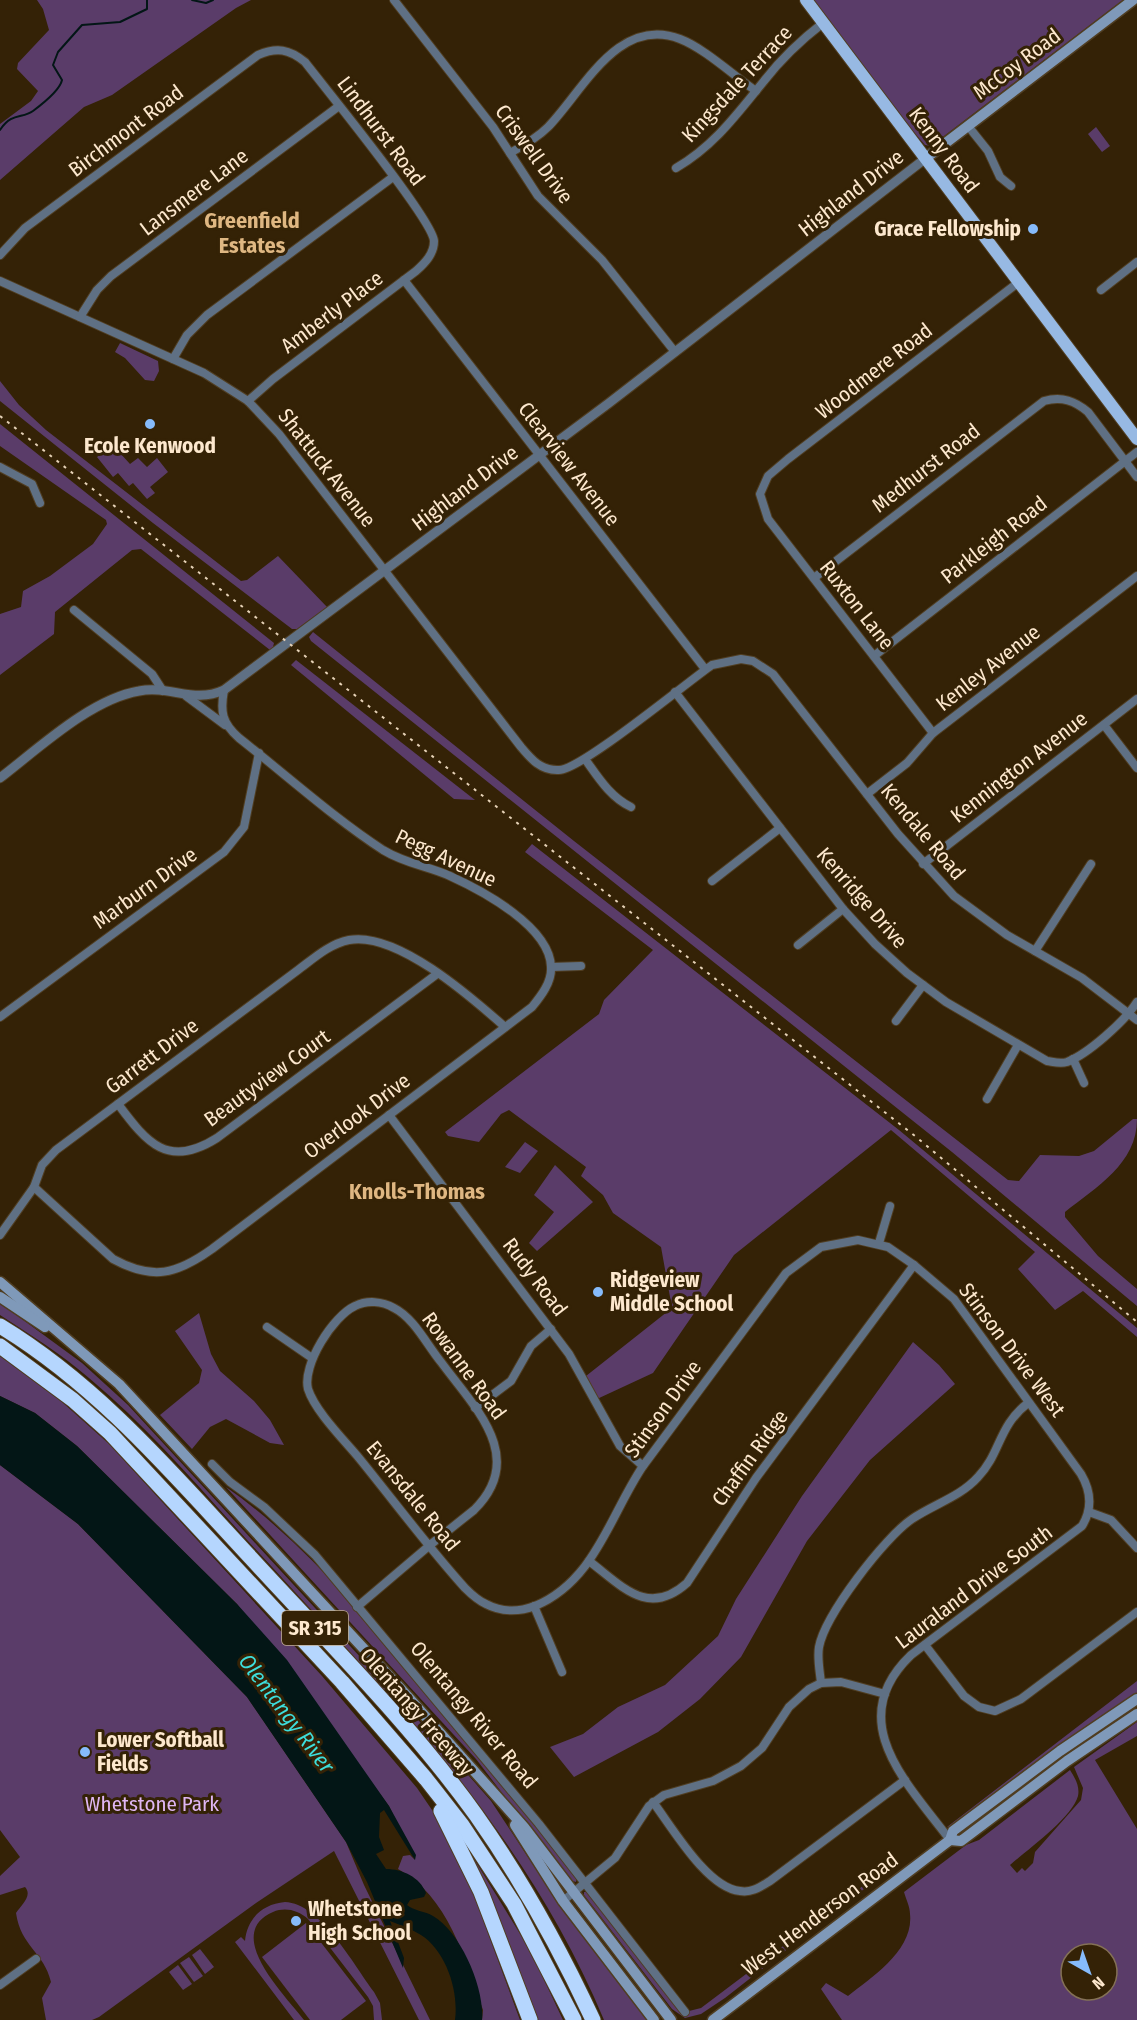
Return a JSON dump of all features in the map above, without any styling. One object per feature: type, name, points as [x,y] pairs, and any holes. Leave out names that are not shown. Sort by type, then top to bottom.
[{"type":"highway","name":"Olentangy Freeway","points":[[0,1326],[45,1356],[122,1421],[397,1718],[476,1815],[512,1869],[544,1922],[593,2020]]},
{"type":"highway","name":"Olentangy Freeway","points":[[0,1346],[73,1400],[110,1433],[384,1729],[462,1825],[514,1904],[574,2020]]},
{"type":"highway","points":[[384,1729],[453,1832],[481,1892],[530,2020]]},
{"type":"main road","name":"Kenny Road","points":[[806,0],[1137,440]]},
{"type":"main road","name":"McCoy Road","points":[[926,158],[1132,0]]},
{"type":"main road","name":"Olentangy River Road","points":[[0,1282],[119,1384],[472,1767],[574,1892],[671,2020]]},
{"type":"main road","name":"Olentangy River Road","points":[[0,1297],[76,1346]]},
{"type":"main road","name":"West Henderson Road","points":[[712,2020],[950,1840],[953,1831],[1060,1751],[1137,1699]]},
{"type":"main road","name":"West Henderson Road","points":[[950,1840],[961,1841],[1067,1761],[1137,1714]]},
{"type":"main road","name":"Olentangy River Road","points":[[508,1811],[563,1901],[654,2020]]},
{"type":"street","name":"Criswell Drive","points":[[393,0],[486,118],[538,196],[556,218],[602,260],[675,352]]},
{"type":"street","name":"Kingsdale Terrace","points":[[676,168],[695,157],[719,136],[791,50],[823,23]]},
{"type":"street","points":[[510,153],[548,127],[608,56],[635,38],[651,34],[681,39],[756,91]]},
{"type":"street","name":"Lindhurst Road","points":[[282,49],[295,54],[305,62],[393,177],[428,224],[432,232],[433,248]]},
{"type":"street","name":"Birchmont Road","points":[[0,255],[25,228],[258,55],[282,49]]},
{"type":"street","name":"Lansmere Lane","points":[[80,317],[97,290],[111,276],[339,106]]},
{"type":"street","points":[[968,126],[988,151],[1000,177],[1011,186]]},
{"type":"street","name":"Highland Drive","points":[[0,778],[110,700],[142,690],[206,697],[225,690],[675,352],[926,158]]},
{"type":"street","points":[[173,359],[187,335],[207,315],[393,177]]},
{"type":"street","name":"Amberly Place","points":[[248,401],[273,378],[427,261],[433,248]]},
{"type":"street","points":[[1101,290],[1137,262]]},
{"type":"street","name":"Clearview Avenue","points":[[404,280],[705,669]]},
{"type":"street","name":"Shattuck Avenue","points":[[0,281],[204,373],[248,401],[279,434],[521,747],[533,761],[550,770]]},
{"type":"street","name":"Woodmere Road","points":[[760,494],[768,476],[788,459],[1019,282]]},
{"type":"street","name":"Medhurst Road","points":[[814,578],[1038,405],[1051,399],[1066,399],[1089,412],[1125,461]]},
{"type":"street","name":"Parkleigh Road","points":[[874,656],[1137,452]]},
{"type":"street","points":[[1125,461],[1137,477]]},
{"type":"street","points":[[0,467],[32,484],[40,503]]},
{"type":"street","name":"Ruxton Lane","points":[[760,494],[768,519],[933,733]]},
{"type":"street","name":"Kenley Avenue","points":[[867,794],[907,763],[933,733],[1137,576]]},
{"type":"street","points":[[74,610],[152,674],[163,691]]},
{"type":"street","name":"Kendale Road","points":[[550,770],[568,768],[585,759],[705,669],[733,659],[753,661],[763,666],[781,683],[923,864],[954,896],[980,917],[1089,982],[1137,1020]]},
{"type":"street","points":[[225,690],[222,715],[226,726]]},
{"type":"street","name":"Kenridge Drive","points":[[675,692],[843,909],[875,944],[946,1002],[1018,1045],[1047,1061],[1061,1063],[1072,1059]]},
{"type":"street","name":"Pegg Avenue","points":[[186,696],[383,850],[416,866],[449,876],[496,901],[531,928],[546,946],[551,967]]},
{"type":"street","name":"Kennington Avenue","points":[[923,864],[1137,699]]},
{"type":"street","points":[[1104,724],[1137,768]]},
{"type":"street","name":"Marburn Drive","points":[[0,1017],[229,847],[240,834],[248,814],[258,753]]},
{"type":"street","points":[[585,759],[619,802],[631,807]]},
{"type":"street","points":[[712,882],[780,828]]},
{"type":"street","points":[[1035,951],[1091,864]]},
{"type":"street","points":[[798,945],[843,909]]},
{"type":"street","name":"Garrett Drive","points":[[0,1235],[34,1187],[45,1159],[324,951],[339,943],[357,939],[381,941],[437,974]]},
{"type":"street","points":[[551,967],[580,966]]},
{"type":"street","name":"Overlook Drive","points":[[34,1187],[113,1259],[128,1267],[147,1272],[164,1273],[182,1269],[212,1249],[532,1007],[543,993],[551,967]]},
{"type":"street","points":[[437,974],[505,1027]]},
{"type":"street","name":"Beautyview Court","points":[[118,1104],[140,1134],[151,1143],[173,1152],[196,1150],[225,1132],[437,974]]},
{"type":"street","points":[[897,1021],[923,985]]},
{"type":"street","points":[[1084,1083],[1072,1059],[1129,1014],[1137,1002]]},
{"type":"street","points":[[987,1099],[1018,1045]]},
{"type":"street","name":"Rudy Road","points":[[389,1114],[569,1354],[620,1446],[643,1466]]},
{"type":"street","points":[[879,1243],[890,1206]]},
{"type":"street","name":"Stinson Drive West","points":[[832,1244],[858,1240],[879,1243],[914,1265],[944,1289],[962,1309],[1081,1474],[1089,1492],[1089,1512]]},
{"type":"street","name":"Stinson Drive","points":[[534,1606],[569,1584],[589,1561],[603,1540],[627,1490],[643,1466],[786,1273],[813,1251],[832,1244]]},
{"type":"street","name":"Chaffin Ridge","points":[[589,1561],[628,1591],[650,1600],[672,1595],[687,1583],[756,1478],[914,1265]]},
{"type":"street","name":"Rowanne Road","points":[[312,1358],[345,1312],[369,1302],[383,1303],[398,1310],[410,1322],[490,1430],[497,1452],[492,1487],[474,1510],[430,1545]]},
{"type":"street","points":[[267,1327],[312,1358]]},
{"type":"street","points":[[475,1408],[511,1381],[524,1363],[531,1346],[551,1329]]},
{"type":"street","name":"Evansdale Road","points":[[312,1358],[308,1385],[316,1404],[466,1589],[484,1604],[506,1610],[534,1606]]},
{"type":"street","points":[[821,1683],[819,1653],[823,1637],[875,1553],[911,1520],[970,1485],[986,1467],[1009,1420],[1028,1403]]},
{"type":"street","name":"Olentangy River Road","points":[[212,1464],[230,1482],[264,1507],[315,1555],[468,1736],[586,1883],[685,2012]]},
{"type":"street","points":[[1089,1512],[1111,1520],[1137,1548]]},
{"type":"street","name":"Lauraland Drive South","points":[[885,1694],[896,1672],[925,1645],[1074,1533],[1082,1526],[1089,1512]]},
{"type":"street","points":[[357,1607],[430,1545]]},
{"type":"street","points":[[534,1606],[562,1672]]},
{"type":"street","points":[[925,1645],[964,1695],[979,1707],[995,1710],[1021,1700],[1137,1612]]},
{"type":"street","points":[[563,1901],[615,1858],[641,1814],[653,1802],[671,1792],[713,1781],[741,1766],[767,1742],[795,1700],[821,1683],[847,1682],[885,1694],[881,1713],[882,1735],[890,1759],[950,1840]]},
{"type":"street","points":[[653,1802],[714,1879],[720,1885],[740,1892],[756,1889],[770,1881],[905,1780]]},
{"type":"street","points":[[0,1985],[36,1959]]},
{"type":"green space","points":[[37,0],[251,0],[236,8],[112,95],[84,107],[0,180],[0,124],[31,101],[38,91],[17,69],[18,63],[49,30],[43,9]]},
{"type":"green space","points":[[813,0],[1123,0],[931,146],[925,145],[911,129]]},
{"type":"green space","points":[[1096,127],[1110,146],[1102,152],[1088,134]]},
{"type":"green space","points":[[120,343],[158,361],[159,371],[154,381],[145,380],[125,358],[115,352]]},
{"type":"green space","points":[[0,381],[19,405],[46,430],[241,581],[247,580],[278,556],[327,607],[297,629],[292,629],[153,523],[0,401]]},
{"type":"green space","points":[[0,424],[274,643],[273,647],[270,650],[141,549],[132,550],[55,612],[54,634],[0,675],[0,614],[21,607],[23,591],[50,576],[93,544],[107,524],[106,520],[0,446]]},
{"type":"green space","points":[[109,441],[130,464],[138,458],[147,467],[157,458],[168,472],[150,487],[155,493],[147,499],[133,483],[129,486],[118,473],[113,477],[97,457],[106,450],[103,446]]},
{"type":"green space","points":[[313,632],[574,841],[1008,1180],[1019,1181],[1040,1155],[1079,1156],[1094,1151],[1133,1119],[1137,1119],[1135,1135],[1122,1162],[1113,1173],[1065,1212],[1065,1217],[1098,1256],[1137,1289],[1137,1306],[952,1152],[311,641],[309,637]]},
{"type":"green space","points":[[296,660],[475,800],[454,799],[291,665]]},
{"type":"green space","points":[[532,844],[899,1130],[1137,1328],[1137,1337],[1083,1291],[1055,1310],[1018,1269],[1035,1252],[891,1130],[734,1255],[653,1373],[597,1399],[586,1376],[672,1308],[661,1247],[613,1213],[603,1195],[581,1176],[586,1167],[509,1110],[501,1114],[479,1142],[448,1136],[445,1132],[599,1014],[604,1000],[653,950],[525,852]]},
{"type":"green space","points":[[525,1142],[538,1151],[520,1173],[505,1167]]},
{"type":"green space","points":[[555,1165],[593,1202],[537,1251],[529,1243],[554,1212],[534,1195]]},
{"type":"green space","points":[[0,1303],[82,1363],[128,1405],[455,1760],[491,1801],[549,1889],[648,2020],[604,2020],[574,1954],[539,1893],[459,1779],[414,1725],[161,1446],[78,1369],[0,1315]]},
{"type":"green space","points":[[199,1313],[211,1354],[220,1371],[254,1401],[270,1420],[284,1445],[270,1443],[226,1419],[210,1427],[192,1449],[160,1415],[199,1383],[202,1370],[175,1331]]},
{"type":"green space","points":[[913,1342],[939,1365],[955,1384],[870,1460],[807,1541],[741,1657],[700,1699],[658,1732],[574,1777],[550,1747],[583,1734],[618,1707],[665,1685],[718,1636],[736,1599],[802,1496]]},
{"type":"green space","points":[[0,1356],[62,1402],[109,1444],[322,1676],[417,1788],[445,1829],[464,1868],[520,2020],[482,2020],[483,2010],[469,1970],[442,1912],[430,1895],[398,1869],[403,1856],[410,1855],[415,1860],[389,1806],[237,1604],[77,1446],[35,1413],[0,1396]]},
{"type":"green space","name":"Whetstone Park","points":[[0,1465],[78,1524],[247,1697],[346,1842],[364,1885],[430,2020],[419,2020],[334,1851],[256,1903],[99,2017],[92,2020],[46,2020],[42,1998],[51,1982],[43,1963],[27,1942],[16,1913],[28,1894],[27,1890],[25,1887],[0,1895],[0,1876],[20,1857],[0,1830]]},
{"type":"green space","points":[[226,1487],[253,1507],[304,1552],[374,1627],[577,1877],[576,1882],[569,1880],[476,1759]]},
{"type":"green space","points":[[1137,1681],[1137,1693],[1079,1731],[952,1826],[947,1827]]},
{"type":"green space","points":[[1137,1722],[1137,1736],[1095,1760],[1137,1829],[1137,2020],[842,2020],[821,1989],[826,1983],[848,1996],[890,1961],[905,1939],[909,1927],[910,1911],[904,1892],[966,1845],[979,1840],[1070,1770],[1078,1785],[1078,1796],[1074,1805],[1058,1824],[1010,1865],[1017,1873],[1022,1868],[1025,1871],[1033,1863],[1035,1852],[1081,1800],[1083,1788],[1074,1767]]},
{"type":"green space","points":[[471,1854],[530,1950],[563,2020],[536,2020],[468,1855]]},
{"type":"green space","points":[[888,1867],[887,1871],[725,1998],[701,2014],[685,2018],[672,2009],[584,1895],[584,1892],[588,1892],[685,2012],[701,2008]]},
{"type":"green space","points":[[285,1902],[298,1905],[311,1913],[335,1937],[374,1992],[380,2003],[382,2020],[374,2020],[373,2006],[368,1997],[308,1919],[296,1912],[282,1910],[273,1912],[259,1922],[254,1935],[256,1950],[263,1965],[304,2020],[294,2020],[235,1942],[241,1937],[245,1941],[252,1920],[263,1909]]},
{"type":"green space","points":[[306,1923],[366,2001],[341,2020],[310,2020],[262,1957]]},
{"type":"green space","points":[[200,1949],[214,1967],[205,1974],[192,1955]]},
{"type":"green space","points":[[189,1957],[203,1976],[194,1982],[180,1963]]},
{"type":"green space","points":[[178,1965],[192,1984],[183,1990],[169,1972]]},
{"type":"water","name":"Olentangy River","points":[[0,1396],[35,1413],[77,1446],[237,1604],[287,1660],[389,1806],[416,1855],[415,1860],[384,1810],[380,1813],[379,1837],[384,1850],[376,1854],[386,1869],[398,1870],[419,1882],[426,1893],[424,1897],[410,1900],[407,1905],[430,1914],[443,1924],[462,1948],[480,1993],[482,2020],[455,2020],[453,1985],[444,1961],[430,1942],[421,1935],[390,1921],[404,1958],[403,1968],[367,1882],[346,1842],[247,1697],[78,1524],[0,1465]]},
{"type":"waterway","points":[[0,130],[13,118],[33,111],[58,88],[62,80],[53,65],[58,52],[82,25],[120,22],[147,9],[147,0]]},
{"type":"waterway","points":[[192,0],[206,3],[213,0]]},
{"type":"railway","points":[[0,416],[915,1136],[1137,1322]]},
{"type":"place","name":"Grace Fellowship","points":[[1033,229]]},
{"type":"place","name":"Ecole Kenwood","points":[[150,424]]},
{"type":"place","name":"Ridgeview Middle School","points":[[598,1292]]},
{"type":"place","name":"Lower Softball Fields","points":[[85,1752]]},
{"type":"place","name":"Whetstone High School","points":[[296,1921]]},
{"type":"district","name":"Greenfield Estates","points":[[252,232]]},
{"type":"district","name":"Knolls-Thomas","points":[[417,1191]]}]
